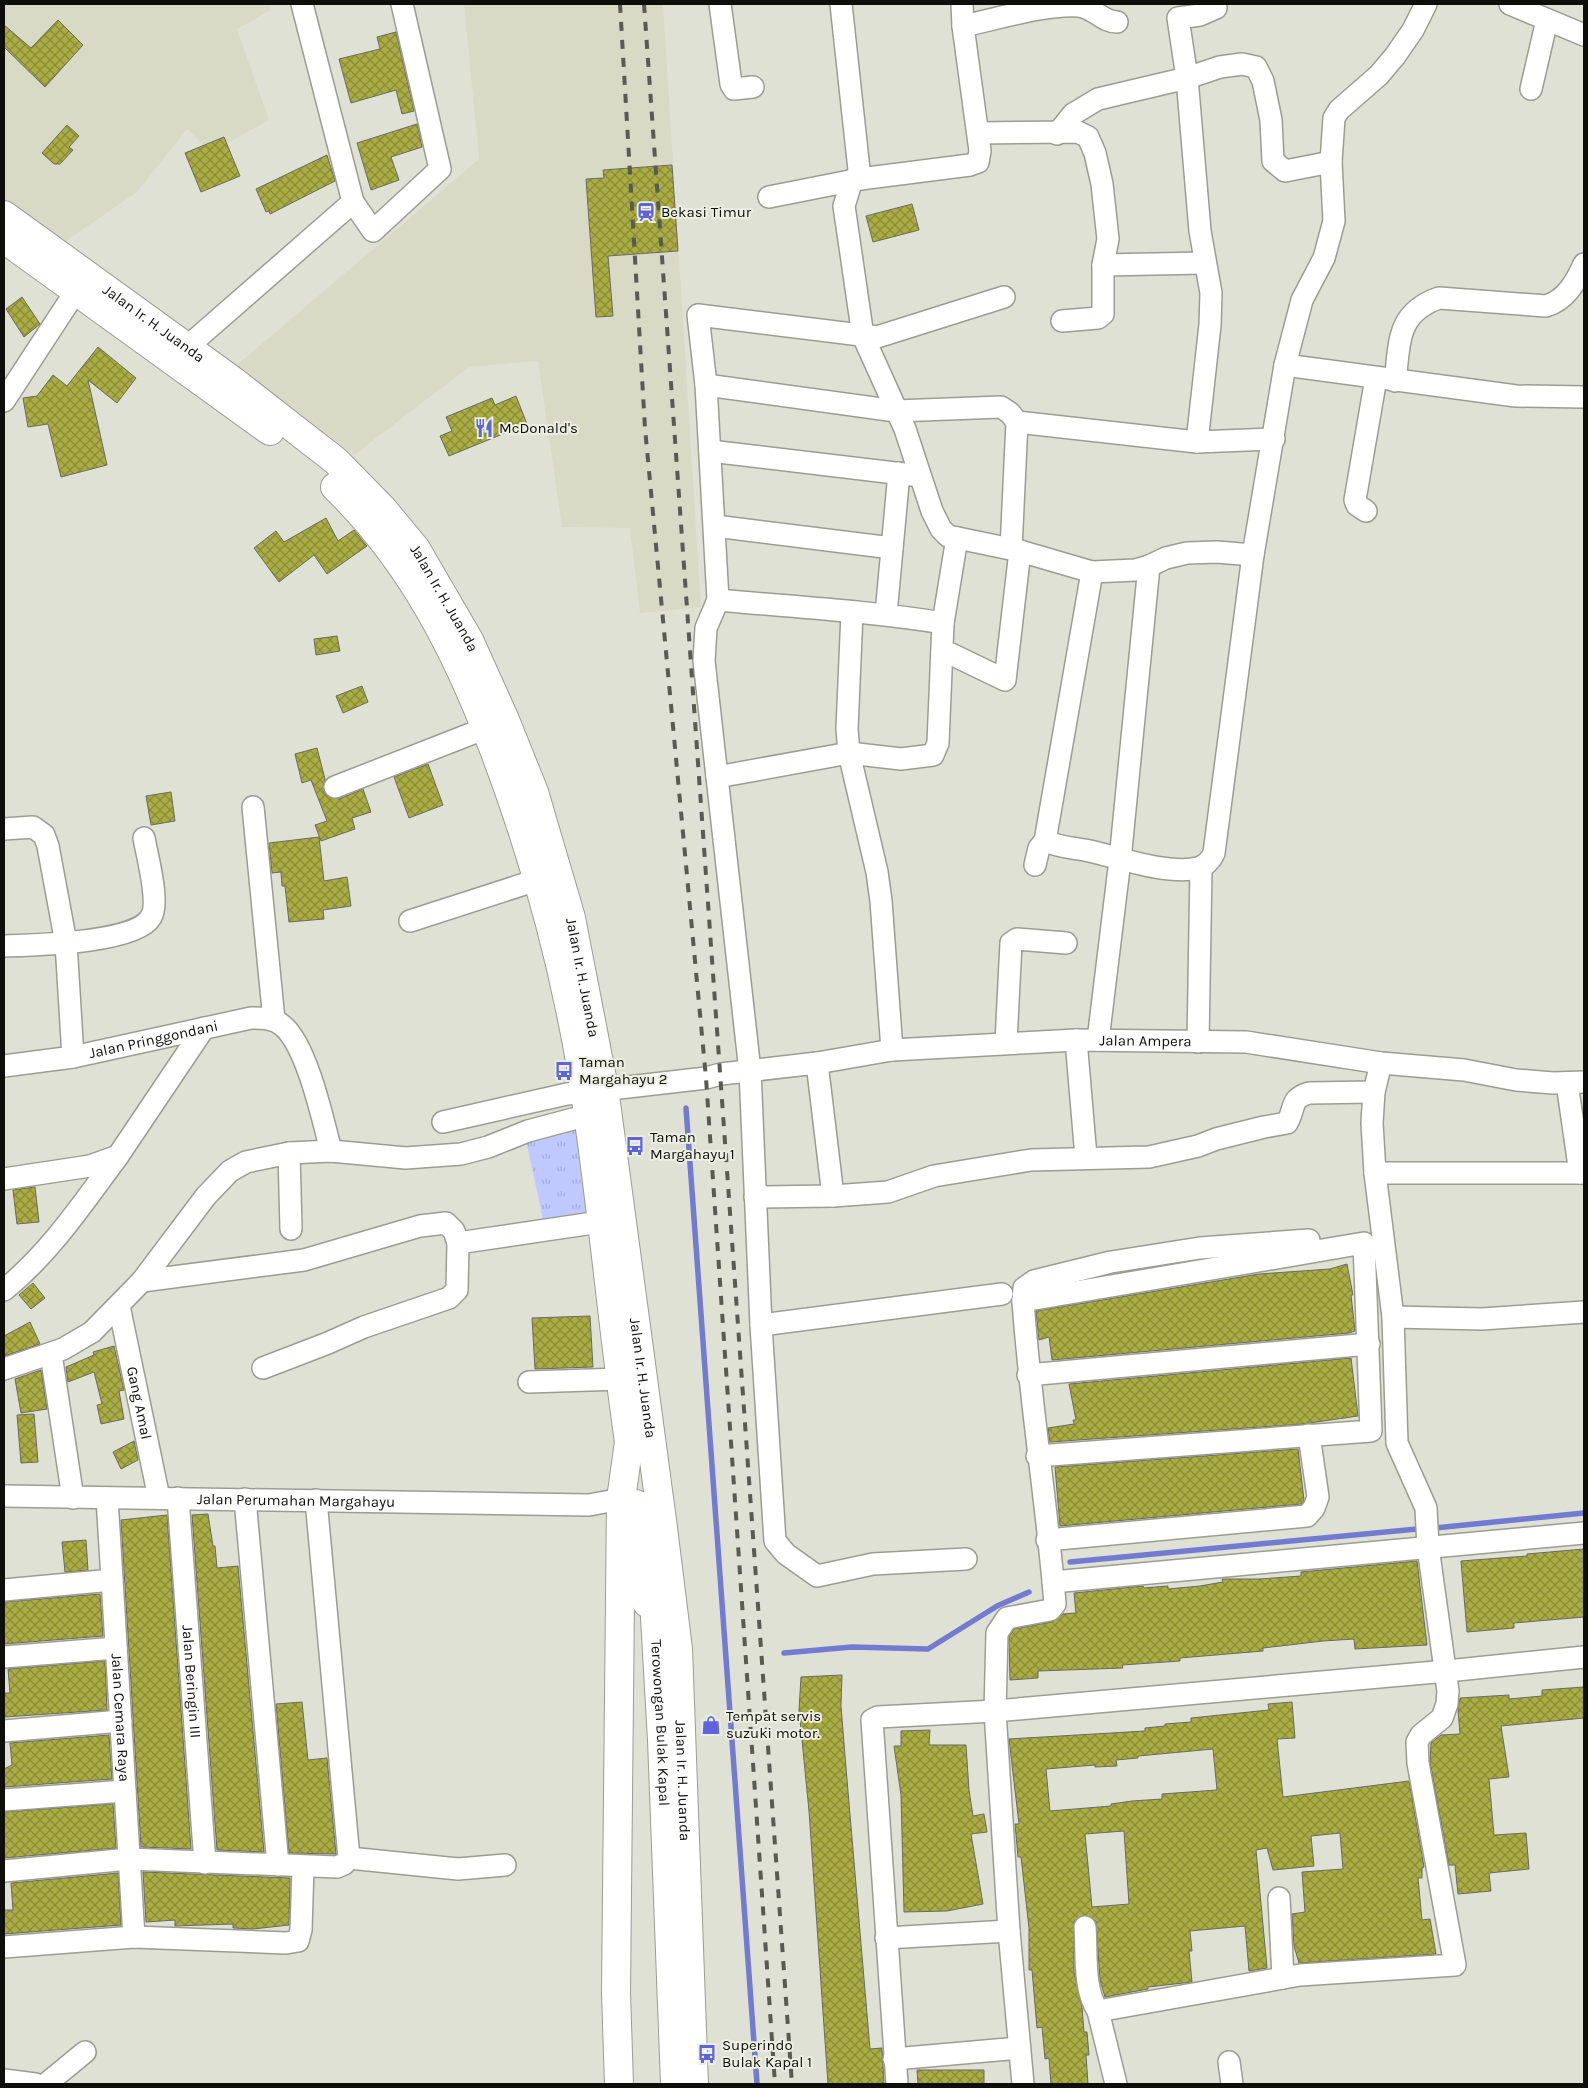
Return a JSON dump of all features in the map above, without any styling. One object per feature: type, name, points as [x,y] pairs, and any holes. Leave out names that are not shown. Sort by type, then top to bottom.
[{"type":"highway","name":"Jalan Ir. H. Juanda","points":[[4,215],[187,347],[329,468],[383,509],[416,549],[469,640],[505,720],[534,792],[571,918],[592,1098],[600,1222],[629,1442],[605,1502],[619,2084]]},
{"type":"highway","name":"Jalan Ir. H. Juanda","points":[[4,239],[275,435],[329,468],[352,503],[386,542],[426,600],[457,661],[486,728],[540,879],[573,1025],[592,1098],[641,1362],[678,1649],[694,2084]]},
{"type":"highway","name":"Terowongan Bulak Kapal","points":[[641,1362],[662,1740],[675,2084]]},
{"type":"highway","name":"Terowongan Bulak Kapal","points":[[629,1442],[651,1643],[658,1750],[661,2042],[658,2084]]},
{"type":"street","points":[[302,4],[353,202],[373,231],[440,169],[402,4]]},
{"type":"street","points":[[416,4],[421,85]]},
{"type":"street","points":[[720,4],[731,84],[734,89],[739,90],[753,87]]},
{"type":"street","points":[[841,4],[856,180],[844,206],[863,336],[896,411],[906,429],[920,476],[940,529],[948,536],[1016,550],[1092,572],[1135,570],[1150,566],[1166,558],[1187,553],[1216,552],[1253,555]]},
{"type":"street","points":[[768,197],[856,180],[970,165],[978,162],[980,152],[963,26],[962,4]]},
{"type":"street","points":[[1197,442],[1210,325],[1211,293],[1200,231],[1188,78],[1178,18],[1200,15],[1216,8],[1215,4]]},
{"type":"street","points":[[1045,841],[1054,845],[1094,852],[1120,860],[1182,870],[1201,868],[1211,860],[1214,853],[1253,555],[1285,365],[1302,300],[1324,258],[1334,221],[1331,162],[1334,118],[1339,110],[1379,75],[1395,56],[1413,30],[1426,4]]},
{"type":"street","points":[[1510,4],[1584,35]]},
{"type":"street","points":[[963,26],[1057,5],[1086,7],[1107,20],[1117,22]]},
{"type":"street","points":[[1531,89],[1547,20]]},
{"type":"street","points":[[1057,134],[1073,114],[1098,99],[1188,78],[1220,67],[1242,64],[1256,67],[1267,99],[1271,120],[1270,148],[1272,161],[1277,167],[1285,171],[1331,162]]},
{"type":"street","points":[[978,133],[1084,134],[1088,137],[1095,153],[1102,184],[1108,239],[1103,265],[1103,314],[1098,318],[1062,321]]},
{"type":"street","points":[[187,347],[353,202]]},
{"type":"street","points":[[1103,265],[1205,263]]},
{"type":"street","points":[[1366,511],[1357,505],[1355,500],[1386,380],[1402,328],[1425,303],[1439,298],[1546,306],[1557,302],[1566,294],[1584,264]]},
{"type":"street","points":[[4,402],[76,291]]},
{"type":"street","points":[[966,1559],[873,1564],[817,1576],[786,1554],[775,1541],[755,1197],[750,1071],[704,661],[706,628],[718,600],[706,385],[698,315],[877,337],[1004,297]]},
{"type":"street","points":[[1285,365],[1516,396],[1584,397]]},
{"type":"street","points":[[706,385],[896,411],[1001,407],[1010,413],[1017,422],[1016,550],[1005,680],[951,654],[942,652]]},
{"type":"street","points":[[1017,422],[1197,442],[1274,439]]},
{"type":"street","points":[[710,452],[920,476]]},
{"type":"street","points":[[886,614],[899,473]]},
{"type":"street","points":[[715,526],[892,548]]},
{"type":"street","points":[[717,776],[849,752],[901,759],[933,755],[938,743],[943,623],[957,538]]},
{"type":"street","points":[[1098,1040],[1120,860],[1150,566]]},
{"type":"street","points":[[1035,865],[1039,848],[1045,841],[1092,572]]},
{"type":"street","points":[[718,600],[852,613],[886,614],[943,623]]},
{"type":"street","points":[[852,613],[846,729],[849,752],[875,864],[881,901],[892,1050]]},
{"type":"street","points":[[335,786],[486,728]]},
{"type":"street","points":[[253,807],[274,1020],[283,1026],[295,1042],[312,1079],[331,1151]]},
{"type":"street","points":[[4,829],[32,827],[44,835],[48,846],[66,943],[73,1057]]},
{"type":"street","points":[[4,946],[66,943],[122,934],[142,927],[152,916],[154,898],[144,838]]},
{"type":"street","points":[[1198,1042],[1201,868]]},
{"type":"street","points":[[410,921],[540,879]]},
{"type":"street","points":[[1006,1042],[1011,943],[1017,939],[1066,943]]},
{"type":"street","name":"Jalan Pringgondani","points":[[4,1066],[73,1057],[251,1018],[274,1020]]},
{"type":"street","points":[[4,1290],[20,1277],[52,1243],[118,1156],[204,1028]]},
{"type":"street","points":[[1076,1040],[1086,1158]]},
{"type":"street","name":"Jalan Ampera","points":[[592,1098],[721,1074],[892,1050],[1006,1042],[1076,1040],[1246,1042],[1381,1063],[1464,1070],[1516,1080],[1575,1083]]},
{"type":"street","points":[[817,1062],[834,1196]]},
{"type":"street","points":[[1098,2011],[1126,2004],[1318,1973],[1455,1965],[1418,1763],[1417,1742],[1421,1735],[1442,1718],[1447,1704],[1447,1671],[1428,1547],[1426,1508],[1397,1443],[1393,1317],[1375,1174],[1372,1123],[1374,1092],[1381,1063]]},
{"type":"street","points":[[1375,1174],[1582,1173],[1575,1083]]},
{"type":"street","points":[[755,1197],[834,1196],[888,1192],[934,1176],[1030,1160],[1149,1157],[1198,1146],[1216,1139],[1287,1124],[1294,1100],[1309,1093],[1374,1092]]},
{"type":"street","points":[[443,1122],[592,1098]]},
{"type":"street","points":[[4,1369],[50,1354],[92,1332],[142,1282],[206,1196],[230,1172],[246,1162],[289,1153],[331,1151],[406,1158],[461,1154],[488,1147],[528,1131],[592,1098]]},
{"type":"street","points":[[289,1153],[291,1228]]},
{"type":"street","points":[[4,1179],[90,1166],[118,1156]]},
{"type":"street","points":[[458,1244],[600,1222]]},
{"type":"street","points":[[142,1282],[304,1260],[420,1226],[446,1223],[454,1231],[458,1244],[457,1290],[449,1298],[364,1326],[328,1343],[263,1368]]},
{"type":"street","points":[[1023,2084],[1009,1931],[995,1711],[997,1633],[1007,1618],[1053,1607],[1055,1604],[1028,1375],[1023,1301],[1024,1288],[1034,1282],[1111,1262],[1200,1248],[1384,1235]]},
{"type":"street","points":[[1023,1301],[1364,1243],[1371,1431],[1037,1456]]},
{"type":"street","points":[[762,1325],[1002,1294]]},
{"type":"street","name":"Gang Amal","points":[[119,1306],[153,1468],[168,1498]]},
{"type":"street","points":[[1393,1317],[1482,1319],[1584,1312]]},
{"type":"street","points":[[1028,1375],[1369,1344]]},
{"type":"street","points":[[50,1354],[70,1478]]},
{"type":"street","points":[[529,1382],[620,1379]]},
{"type":"street","points":[[1047,1540],[1307,1516],[1314,1508],[1318,1497],[1309,1435]]},
{"type":"street","name":"Jalan Perumahan Margahayu","points":[[4,1496],[70,1478],[106,1498],[605,1502]]},
{"type":"street","name":"Jalan Cemara Raya","points":[[106,1498],[134,1938]]},
{"type":"street","name":"Jalan Beringin III","points":[[168,1498],[205,1863]]},
{"type":"street","points":[[245,1499],[278,1865]]},
{"type":"street","points":[[4,1871],[129,1860],[337,1868],[344,1864],[349,1858],[316,1500]]},
{"type":"street","points":[[1053,1582],[1584,1533]]},
{"type":"street","points":[[4,1590],[112,1580]]},
{"type":"street","points":[[4,1657],[116,1648]]},
{"type":"street","points":[[897,2084],[872,1720],[884,1715],[995,1711],[1584,1657]]},
{"type":"street","points":[[4,1731],[121,1721]]},
{"type":"street","points":[[4,1800],[125,1790]]},
{"type":"street","points":[[349,1858],[458,1869],[504,1866]]},
{"type":"street","points":[[4,1947],[134,1938],[286,1943],[298,1941],[301,1930],[302,1867]]},
{"type":"street","points":[[1279,1898],[1283,1978]]},
{"type":"street","points":[[1085,1927],[1091,1998],[1098,2011],[1116,2084]]},
{"type":"street","points":[[886,1938],[1009,1931]]},
{"type":"street","points":[[894,2060],[1019,2048]]},
{"type":"street","points":[[46,2084],[85,2052]]},
{"type":"street","points":[[1229,2062],[1232,2084]]},
{"type":"street","points":[[4,2080],[36,2084]]},
{"type":"shaded area","points":[[4,4],[268,4],[271,10],[237,29],[269,120],[211,152],[187,129],[137,192],[63,243],[4,199]]},
{"type":"shaded area","points":[[464,4],[663,4],[701,607],[640,613],[630,528],[562,527],[538,361],[469,367],[354,455],[237,365],[479,159]]},
{"type":"green space","points":[[580,1126],[586,1213],[543,1219],[526,1141]]},
{"type":"building","points":[[58,20],[83,45],[45,87],[4,47],[4,25],[31,48]]},
{"type":"building","points":[[396,32],[414,111],[402,114],[396,90],[351,103],[339,59],[380,49],[377,37]]},
{"type":"building","points":[[417,124],[422,147],[391,157],[399,180],[371,190],[357,143]]},
{"type":"building","points":[[67,125],[79,136],[69,147],[73,150],[60,164],[54,164],[42,153]]},
{"type":"building","points":[[224,137],[240,176],[201,192],[185,153]]},
{"type":"building","points":[[327,155],[335,181],[270,214],[269,211],[266,212],[256,189]]},
{"type":"building","points":[[672,165],[678,251],[608,256],[613,316],[596,317],[586,179],[604,178],[603,170]]},
{"type":"building","points":[[912,204],[919,230],[873,242],[866,216]]},
{"type":"building","points":[[22,297],[40,324],[24,337],[6,309]]},
{"type":"building","points":[[98,347],[136,378],[117,403],[88,380],[107,465],[61,477],[48,424],[28,427],[23,398],[37,396],[53,375],[67,386]]},
{"type":"building","name":"McDonald's","points":[[516,396],[527,424],[449,456],[440,436],[452,431],[446,417],[492,398],[495,405]]},
{"type":"building","points":[[326,518],[338,541],[354,530],[367,546],[327,574],[314,555],[279,582],[254,548],[276,531],[284,542]]},
{"type":"building","points":[[337,636],[340,651],[316,655],[314,639]]},
{"type":"building","points":[[362,686],[368,702],[343,713],[336,696]]},
{"type":"building","points":[[317,748],[325,779],[323,791],[327,796],[339,799],[363,789],[371,812],[352,818],[355,829],[321,841],[315,825],[327,821],[311,780],[302,783],[295,754]]},
{"type":"building","points":[[428,764],[443,805],[409,818],[394,777]]},
{"type":"building","points":[[171,792],[175,821],[151,825],[146,796]]},
{"type":"building","points":[[319,837],[324,881],[347,877],[351,906],[323,910],[324,919],[289,922],[285,886],[282,886],[281,872],[272,873],[269,843]]},
{"type":"building","points":[[35,1187],[39,1222],[17,1224],[13,1190]]},
{"type":"building","points":[[1347,1264],[1353,1295],[1351,1295],[1355,1331],[1349,1333],[1052,1360],[1049,1337],[1039,1340],[1036,1311],[1259,1274],[1330,1269]]},
{"type":"building","points":[[33,1283],[45,1298],[31,1309],[19,1295]]},
{"type":"building","points":[[590,1316],[593,1367],[535,1369],[532,1318]]},
{"type":"building","points":[[30,1322],[40,1344],[4,1356],[4,1336]]},
{"type":"building","points":[[114,1346],[124,1390],[119,1391],[124,1419],[101,1424],[97,1405],[102,1404],[94,1372],[68,1382],[66,1367],[94,1355],[93,1352]]},
{"type":"building","points":[[1351,1358],[1358,1416],[1303,1424],[1050,1442],[1048,1428],[1074,1424],[1073,1420],[1076,1420],[1069,1384]]},
{"type":"building","points":[[41,1370],[47,1409],[21,1413],[15,1379]]},
{"type":"building","points":[[34,1414],[38,1462],[21,1463],[17,1415]]},
{"type":"building","points":[[134,1441],[138,1460],[121,1469],[113,1452]]},
{"type":"building","points":[[1298,1449],[1304,1500],[1301,1504],[1060,1526],[1055,1467]]},
{"type":"building","points":[[208,1514],[213,1546],[215,1546],[217,1568],[238,1566],[264,1852],[217,1850],[192,1515]]},
{"type":"building","points":[[167,1515],[191,1849],[141,1847],[121,1520]]},
{"type":"building","points":[[86,1540],[88,1570],[65,1572],[62,1542]]},
{"type":"building","points":[[1584,1549],[1584,1617],[1514,1623],[1514,1628],[1467,1632],[1461,1561]]},
{"type":"building","points":[[1417,1561],[1427,1645],[1355,1649],[1354,1639],[1323,1641],[1263,1648],[1263,1651],[1180,1658],[1180,1661],[1122,1665],[1123,1668],[1038,1671],[1038,1678],[1010,1680],[1009,1637],[1014,1629],[1052,1622],[1063,1614],[1076,1613],[1074,1593],[1143,1586],[1144,1588],[1168,1586],[1168,1589],[1223,1582],[1222,1579],[1301,1576],[1301,1572]]},
{"type":"building","points":[[100,1594],[103,1636],[4,1644],[4,1602]]},
{"type":"building","points":[[105,1661],[107,1710],[4,1717],[4,1693],[10,1693],[8,1669]]},
{"type":"building","points":[[842,1675],[841,1706],[870,2049],[882,2048],[884,2083],[828,2084],[809,1811],[799,1710],[801,1677]]},
{"type":"building","points":[[1584,1687],[1584,1718],[1501,1726],[1509,1777],[1489,1779],[1494,1835],[1526,1833],[1529,1869],[1489,1873],[1491,1891],[1458,1894],[1455,1865],[1449,1865],[1430,1762],[1431,1743],[1441,1735],[1460,1734],[1458,1710],[1460,1698],[1509,1695],[1509,1699],[1542,1696],[1542,1690]]},
{"type":"building","points":[[302,1702],[308,1760],[327,1758],[336,1854],[289,1853],[276,1704]]},
{"type":"building","points":[[1292,1702],[1295,1738],[1277,1739],[1283,1797],[1409,1781],[1424,1867],[1422,1868],[1422,1878],[1418,1878],[1422,1920],[1430,1919],[1436,1954],[1299,1963],[1294,1946],[1292,1914],[1305,1912],[1302,1872],[1343,1869],[1340,1833],[1311,1836],[1314,1866],[1273,1870],[1267,1848],[1256,1850],[1267,1968],[1249,1971],[1245,1926],[1190,1931],[1192,1951],[1189,1951],[1192,1982],[1148,1987],[1148,1989],[1105,1997],[1100,1980],[1096,1921],[1085,1915],[1074,1921],[1074,1972],[1082,2007],[1084,2032],[1087,2032],[1089,2055],[1086,2055],[1088,2084],[1051,2084],[1049,2058],[1045,2059],[1042,2027],[1037,2028],[1032,1970],[1029,1970],[1029,1928],[1021,1857],[1018,1857],[1015,1824],[1019,1824],[1009,1739],[1145,1731],[1145,1728],[1165,1726],[1165,1724],[1191,1722],[1191,1718],[1269,1710],[1268,1704]],"holes":[[[1213,1749],[1217,1790],[1162,1794],[1162,1799],[1132,1801],[1111,1804],[1111,1806],[1050,1811],[1046,1769],[1095,1765],[1095,1767],[1117,1766],[1116,1760],[1138,1758],[1138,1756]],[[1124,1831],[1129,1904],[1092,1907],[1085,1834]]]},
{"type":"building","points":[[930,1730],[929,1745],[966,1745],[973,1816],[984,1814],[987,1832],[971,1834],[983,1904],[947,1911],[904,1912],[901,1795],[894,1746],[901,1746],[901,1731]]},
{"type":"building","points":[[109,1735],[112,1779],[4,1787],[4,1769],[12,1765],[10,1743]]},
{"type":"building","points":[[113,1804],[116,1848],[4,1858],[4,1812]]},
{"type":"building","points":[[143,1872],[290,1878],[289,1925],[253,1929],[233,1928],[233,1924],[175,1926],[175,1920],[146,1922]]},
{"type":"building","points":[[118,1873],[121,1925],[4,1934],[4,1910],[13,1910],[11,1883]]},
{"type":"building","points":[[917,2070],[984,2070],[984,2084],[918,2084]]},
{"type":"waterway","points":[[686,1108],[757,2084]]},
{"type":"waterway","points":[[1435,1528],[1584,1513]]},
{"type":"waterway","points":[[1070,1562],[1417,1529]]},
{"type":"waterway","points":[[784,1653],[852,1647],[928,1649],[997,1606],[1029,1592]]},
{"type":"railway","points":[[620,4],[645,428],[706,1078],[775,2084]]},
{"type":"railway","points":[[644,4],[792,2084]]},
{"type":"place","name":"Bekasi Timur","points":[[646,212]]},
{"type":"place","name":"McDonald's","points":[[484,428]]},
{"type":"place","name":"Taman Margahayu 2","points":[[564,1071]]},
{"type":"place","name":"Taman Margahayu 1","points":[[635,1146]]},
{"type":"place","name":"Tempat servis suzuki motor.","points":[[711,1725]]},
{"type":"place","name":"Superindo Bulak Kapal 1","points":[[707,2054]]}]
